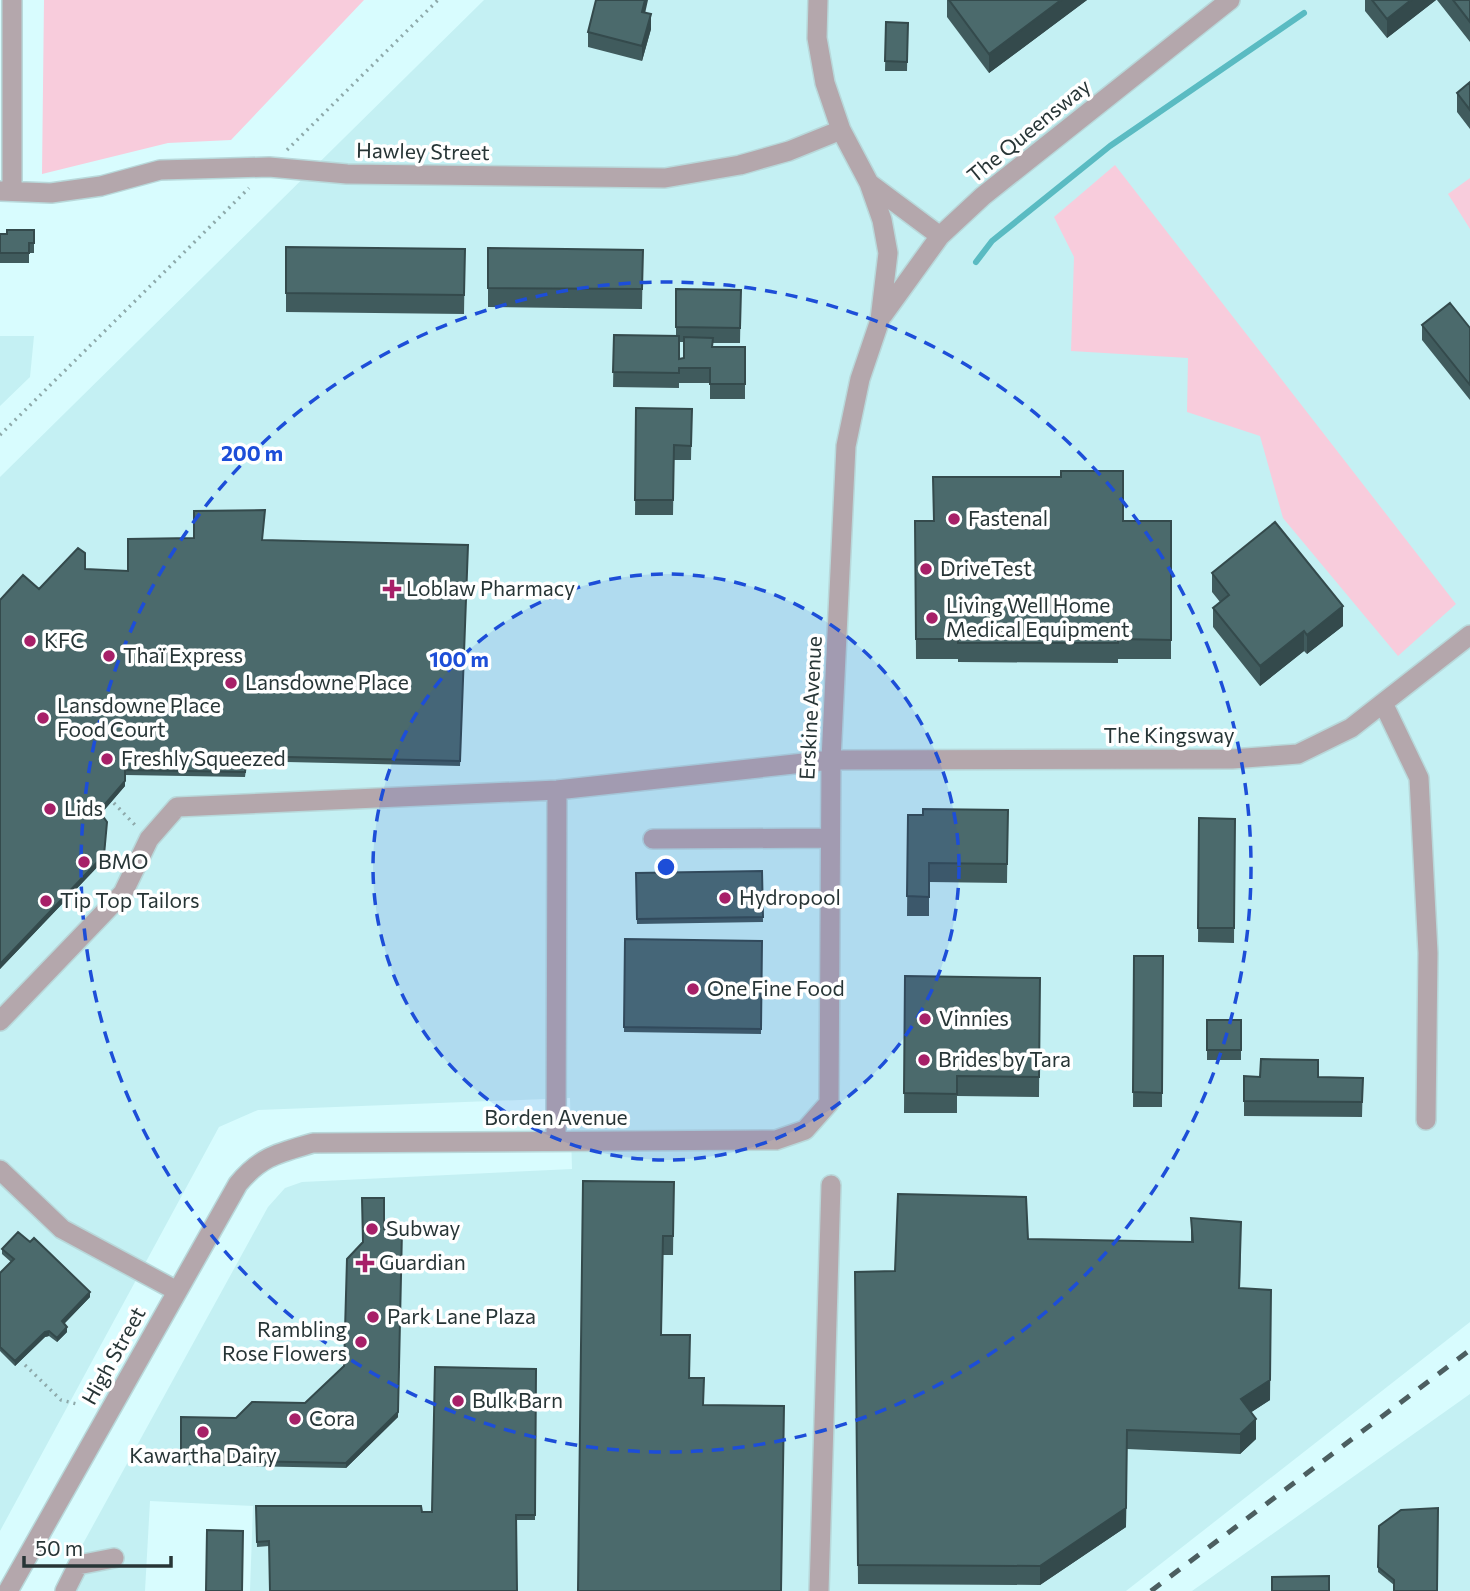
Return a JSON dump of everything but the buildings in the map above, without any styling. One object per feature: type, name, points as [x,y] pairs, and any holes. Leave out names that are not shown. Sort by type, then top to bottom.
[{"type":"street","points":[[6,191],[12,0]]},
{"type":"street","points":[[818,0],[817,38],[823,72],[841,130],[869,183],[882,220],[888,253],[880,320]]},
{"type":"street","name":"The Queensway","points":[[880,320],[940,236],[983,196],[1230,0]]},
{"type":"street","name":"Hawley Street","points":[[6,191],[51,193],[101,186],[160,170],[269,167],[347,174],[665,178],[740,165],[789,151],[841,130]]},
{"type":"street","points":[[869,183],[940,236]]},
{"type":"street","name":"Erskine Avenue","points":[[828,1103],[831,760],[846,446],[859,379],[880,320]]},
{"type":"street","name":"The Kingsway","points":[[0,1021],[123,893],[149,839],[177,807],[557,790],[831,760],[1232,759],[1298,754],[1352,728],[1470,635]]},
{"type":"street","points":[[1384,705],[1419,778],[1427,953],[1426,1120]]},
{"type":"street","points":[[556,1141],[557,790]]},
{"type":"street","points":[[653,839],[830,838]]},
{"type":"street","name":"Borden Avenue","points":[[272,1155],[313,1143],[776,1140],[805,1130],[828,1103]]},
{"type":"street","name":"High Street","points":[[8,1591],[238,1184],[254,1165],[272,1155]]},
{"type":"street","points":[[0,1170],[62,1229],[177,1291]]},
{"type":"street","points":[[819,1591],[831,1185]]},
{"type":"street","points":[[65,1591],[78,1565],[114,1558]]},
{"type":"path","points":[[0,435],[438,0]]},
{"type":"path","points":[[104,792],[149,839]]},
{"type":"path","points":[[25,1365],[61,1400],[77,1404]]},
{"type":"shaded area","points":[[44,0],[364,0],[231,140],[168,143],[42,174]]},
{"type":"shaded area","points":[[484,0],[1470,0],[1470,1322],[1126,1591],[250,1591],[253,1506],[150,1501],[145,1591],[57,1591],[268,1207],[285,1188],[302,1182],[572,1169],[570,1098],[258,1110],[219,1127],[0,1531],[0,477]]},
{"type":"shaded area","points":[[1115,165],[1456,604],[1398,656],[1283,518],[1260,436],[1187,412],[1188,358],[1071,351],[1074,257],[1054,217]]},
{"type":"shaded area","points":[[1470,178],[1470,229],[1448,194]]},
{"type":"shaded area","points":[[0,336],[34,336],[30,377],[0,406]]},
{"type":"shaded area","points":[[1470,1394],[1470,1591],[1192,1591]]},
{"type":"waterway","points":[[976,262],[992,241],[1110,146],[1304,13]]},
{"type":"railway","points":[[1151,1591],[1470,1350]]},
{"type":"place","name":"Fastenal","points":[[954,519]]},
{"type":"place","name":"DriveTest","points":[[926,569]]},
{"type":"place","name":"Loblaw Pharmacy","points":[[392,589]]},
{"type":"place","name":"Living Well Home Medical Equipment","points":[[932,618]]},
{"type":"place","name":"KFC","points":[[30,641]]},
{"type":"place","name":"Thaï Express","points":[[109,656]]},
{"type":"place","name":"Lansdowne Place","points":[[231,683]]},
{"type":"place","name":"Lansdowne Place Food Court","points":[[43,718]]},
{"type":"place","name":"Freshly Squeezed","points":[[107,759]]},
{"type":"place","name":"Lids","points":[[50,809]]},
{"type":"place","name":"BMO","points":[[84,862]]},
{"type":"place","name":"Hydropool","points":[[725,898]]},
{"type":"place","name":"Tip Top Tailors","points":[[46,901]]},
{"type":"place","name":"One Fine Food","points":[[693,989]]},
{"type":"place","name":"Vinnies","points":[[925,1019]]},
{"type":"place","name":"Brides by Tara","points":[[924,1060]]},
{"type":"place","name":"Subway","points":[[372,1229]]},
{"type":"place","name":"Guardian","points":[[365,1263]]},
{"type":"place","name":"Park Lane Plaza","points":[[373,1317]]},
{"type":"place","name":"Rambling Rose Flowers","points":[[361,1342]]},
{"type":"place","name":"Bulk Barn","points":[[458,1401]]},
{"type":"place","name":"Cora","points":[[295,1419]]},
{"type":"place","name":"Kawartha Dairy","points":[[203,1432]]}]
